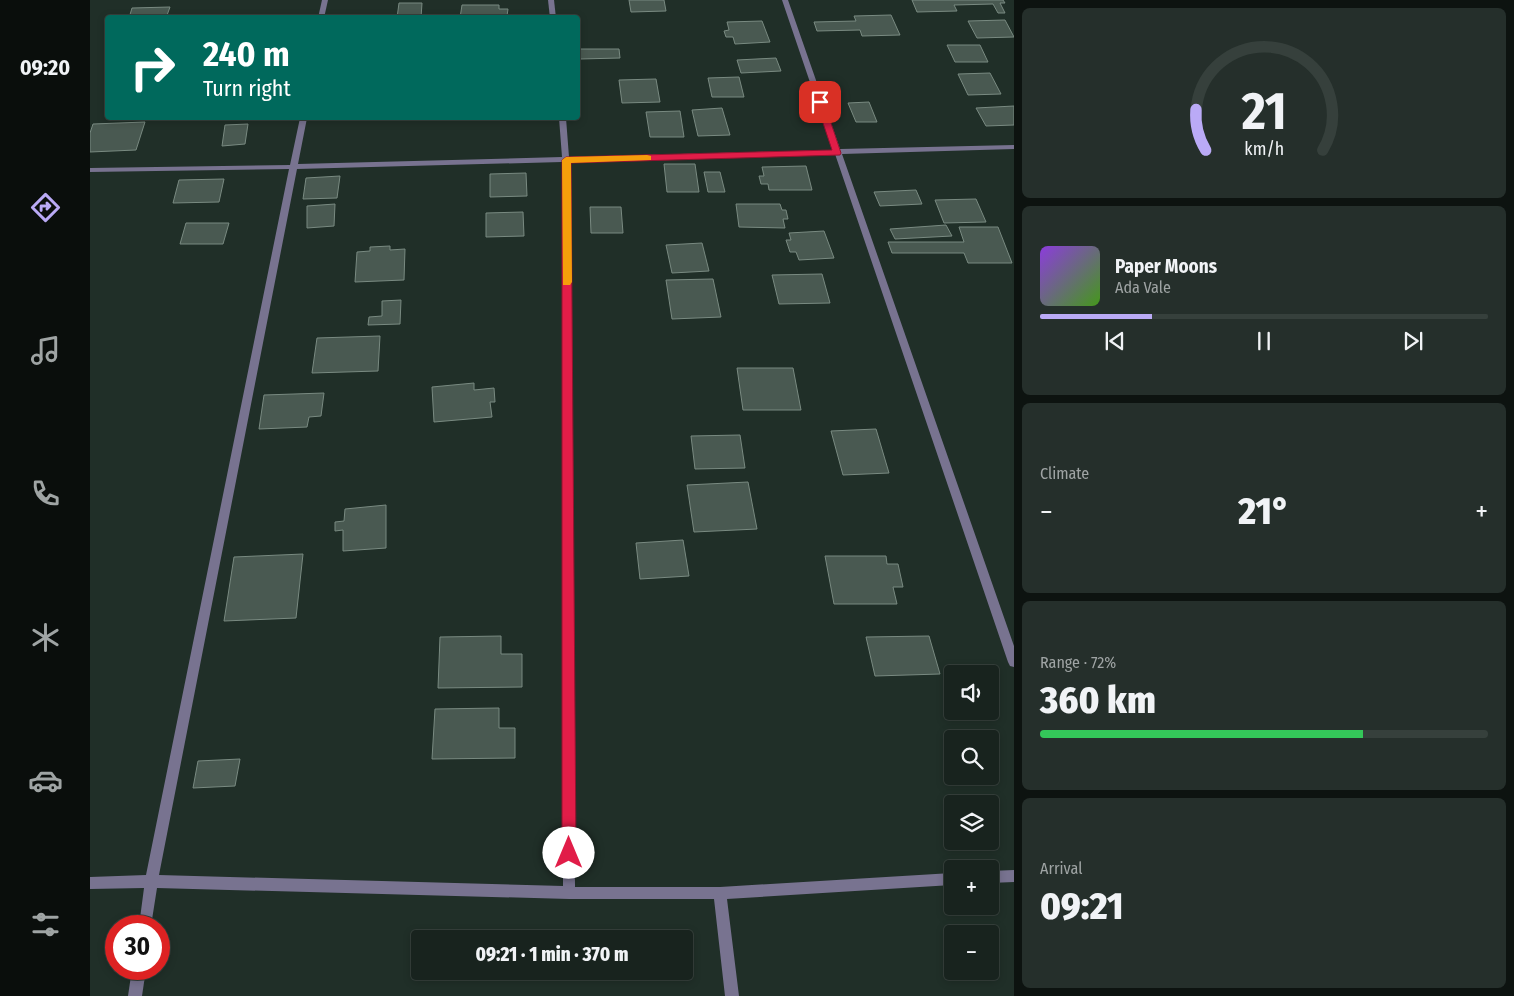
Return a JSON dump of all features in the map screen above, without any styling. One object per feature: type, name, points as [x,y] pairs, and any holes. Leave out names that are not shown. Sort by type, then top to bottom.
[{"type":"street","points":[[322,15],[325,0]]},
{"type":"street","points":[[551,0],[553,15]]},
{"type":"street","points":[[785,0],[1014,662]]},
{"type":"street","points":[[146,915],[303,120]]},
{"type":"street","points":[[562,120],[566,160],[569,893]]},
{"type":"street","points":[[90,170],[293,167],[1014,147]]},
{"type":"street","points":[[999,877],[1014,876]]},
{"type":"street","points":[[90,884],[151,881],[569,893],[720,893],[944,879]]},
{"type":"street","points":[[720,893],[732,996]]},
{"type":"street","points":[[135,996],[137,980]]},
{"type":"building","points":[[629,0],[664,0],[666,11],[631,12]]},
{"type":"building","points":[[912,0],[1003,0],[1005,3],[1000,3],[1005,13],[998,13],[993,4],[954,5],[957,11],[917,12]]},
{"type":"building","points":[[399,3],[422,3],[421,15],[397,15]]},
{"type":"building","points":[[462,5],[499,5],[499,9],[508,9],[507,15],[460,15]]},
{"type":"building","points":[[170,7],[167,15],[130,15],[132,8]]},
{"type":"building","points":[[891,15],[900,35],[862,36],[860,30],[817,31],[814,22],[856,21],[854,16]]},
{"type":"building","points":[[1005,20],[1014,37],[977,38],[968,21]]},
{"type":"building","points":[[762,21],[770,42],[735,44],[733,37],[726,37],[724,31],[729,30],[727,22]]},
{"type":"building","points":[[947,45],[980,45],[988,62],[955,62]]},
{"type":"building","points":[[580,49],[619,49],[620,58],[580,59]]},
{"type":"building","points":[[776,58],[781,71],[741,73],[737,60]]},
{"type":"building","points":[[990,73],[1001,94],[968,95],[958,74]]},
{"type":"building","points":[[739,77],[744,97],[712,97],[708,78]]},
{"type":"building","points":[[656,79],[660,102],[622,103],[619,80]]},
{"type":"building","points":[[869,102],[877,122],[856,122],[848,103]]},
{"type":"building","points":[[1014,106],[1014,125],[986,126],[976,108]]},
{"type":"building","points":[[722,108],[730,135],[698,136],[692,110]]},
{"type":"building","points":[[680,111],[684,137],[650,137],[646,112]]},
{"type":"building","points":[[145,122],[136,150],[90,152],[90,133],[93,124]]},
{"type":"building","points":[[248,124],[245,144],[222,146],[225,125]]},
{"type":"building","points":[[664,164],[695,164],[699,192],[667,192]]},
{"type":"building","points":[[806,166],[812,190],[769,190],[768,184],[761,184],[759,176],[764,176],[762,167]]},
{"type":"building","points":[[704,172],[720,172],[725,192],[708,192]]},
{"type":"building","points":[[526,173],[527,196],[490,197],[490,174]]},
{"type":"building","points":[[340,176],[337,198],[303,199],[306,178]]},
{"type":"building","points":[[224,179],[219,202],[173,203],[179,180]]},
{"type":"building","points":[[916,190],[922,204],[880,206],[874,192]]},
{"type":"building","points":[[976,199],[986,222],[944,223],[935,200]]},
{"type":"building","points":[[335,204],[334,226],[307,228],[307,206]]},
{"type":"building","points":[[736,204],[780,204],[782,210],[786,210],[788,219],[783,219],[785,228],[739,227]]},
{"type":"building","points":[[590,207],[621,207],[623,233],[591,233]]},
{"type":"building","points":[[523,212],[524,236],[486,237],[486,213]]},
{"type":"building","points":[[186,223],[229,223],[223,244],[180,244]]},
{"type":"building","points":[[946,225],[952,236],[895,239],[890,229]]},
{"type":"building","points":[[959,227],[998,227],[1012,263],[968,263],[964,253],[892,253],[888,242],[964,242]]},
{"type":"building","points":[[824,231],[834,258],[799,260],[796,252],[790,252],[786,240],[791,240],[789,233]]},
{"type":"building","points":[[702,243],[709,271],[672,273],[666,245]]},
{"type":"building","points":[[390,246],[390,250],[405,249],[404,280],[355,282],[357,252],[370,251],[370,247]]},
{"type":"building","points":[[822,274],[830,303],[779,304],[772,275]]},
{"type":"building","points":[[713,279],[721,317],[672,319],[666,280]]},
{"type":"building","points":[[401,300],[400,324],[368,325],[369,317],[382,316],[382,301]]},
{"type":"building","points":[[380,336],[378,371],[312,373],[317,338]]},
{"type":"building","points":[[737,368],[793,368],[801,410],[743,410]]},
{"type":"building","points":[[474,383],[474,390],[494,388],[495,402],[490,402],[492,417],[434,422],[432,387]]},
{"type":"building","points":[[324,393],[321,416],[309,417],[307,427],[259,429],[264,395]]},
{"type":"building","points":[[876,429],[889,473],[843,475],[831,431]]},
{"type":"building","points":[[740,435],[745,468],[695,469],[691,436]]},
{"type":"building","points":[[748,482],[757,529],[694,532],[687,485]]},
{"type":"building","points":[[386,505],[386,548],[343,551],[343,530],[335,531],[335,522],[344,521],[345,509]]},
{"type":"building","points":[[683,540],[689,576],[640,579],[636,543]]},
{"type":"building","points":[[303,554],[296,618],[224,621],[234,557]]},
{"type":"building","points":[[825,556],[886,556],[887,564],[898,564],[903,587],[893,587],[897,604],[834,604]]},
{"type":"building","points":[[501,636],[501,654],[522,654],[522,687],[438,688],[440,637]]},
{"type":"building","points":[[929,636],[940,674],[875,676],[866,637]]},
{"type":"building","points":[[499,708],[499,728],[515,728],[515,758],[432,759],[435,709]]},
{"type":"building","points":[[240,759],[235,786],[193,788],[198,761]]},
{"type":"slow traffic","points":[[567,282],[566,160],[647,158]]},
{"type":"route","points":[[569,853],[566,160],[837,153],[820,102]]}]
